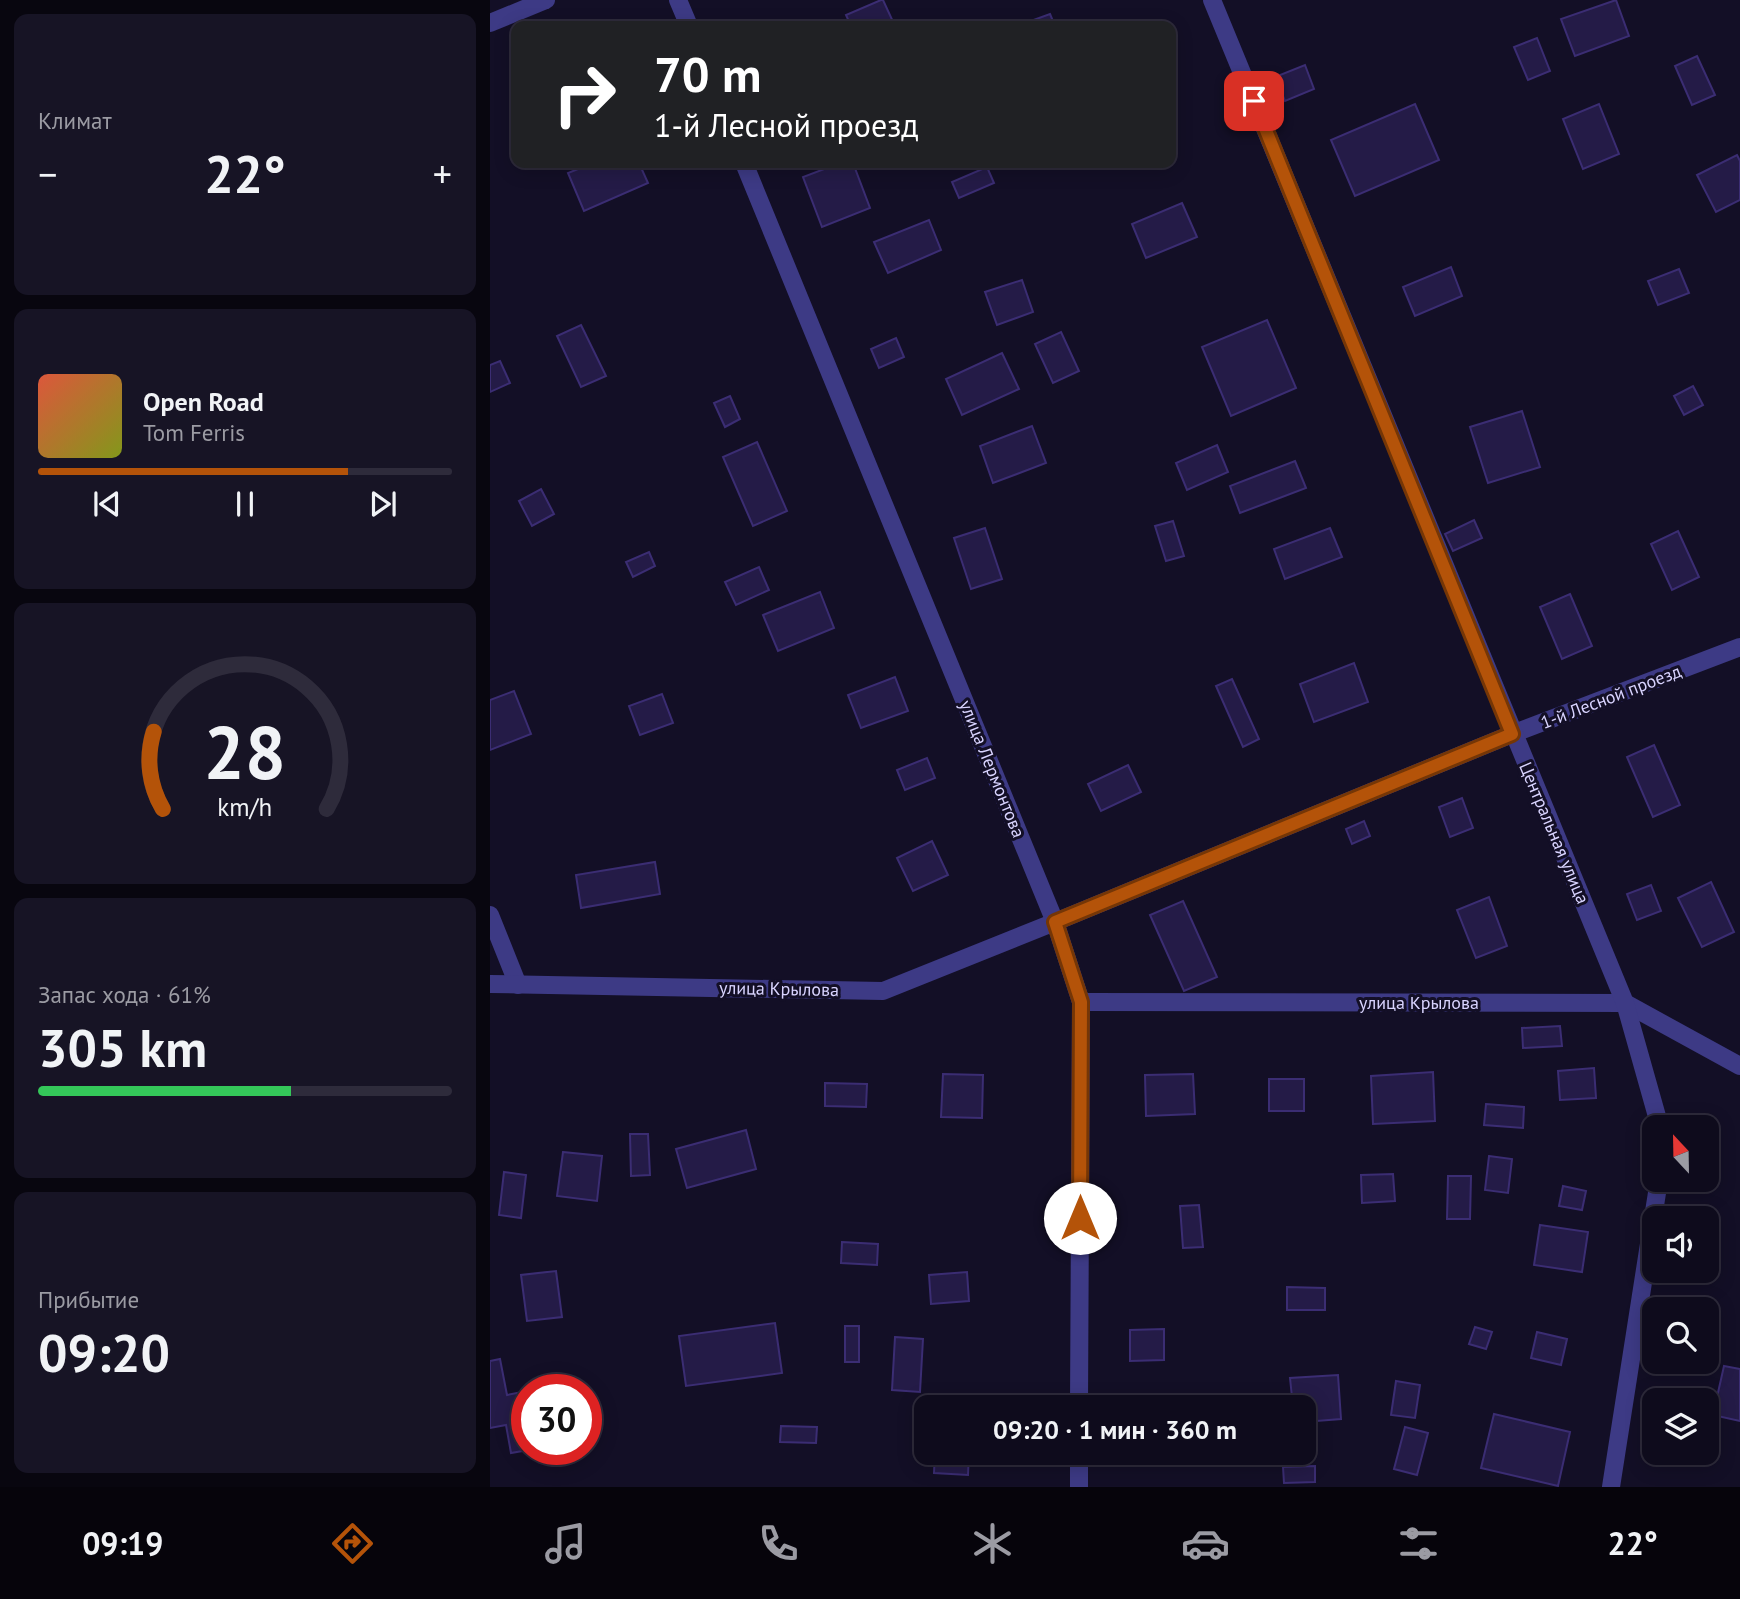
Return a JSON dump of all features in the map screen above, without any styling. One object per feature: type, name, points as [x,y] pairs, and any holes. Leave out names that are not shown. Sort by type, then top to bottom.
[{"type":"street","points":[[490,23],[546,0]]},
{"type":"street","points":[[678,0],[687,21]]},
{"type":"street","name":"Центральная улица","points":[[1212,0],[1625,1003],[1657,1115]]},
{"type":"street","name":"улица Лермонтова","points":[[746,168],[1055,922],[1081,1002],[1079,1395]]},
{"type":"street","name":"1-й Лесной проезд","points":[[1055,922],[1512,734],[1740,647]]},
{"type":"street","points":[[490,915],[518,985]]},
{"type":"street","name":"улица Крылова","points":[[490,984],[883,990],[1055,922]]},
{"type":"street","name":"улица Крылова","points":[[1081,1002],[1625,1003],[1740,1066]]},
{"type":"street","points":[[1611,1487],[1657,1192]]},
{"type":"street","points":[[1079,1465],[1079,1487]]},
{"type":"building","points":[[883,0],[893,21],[849,21],[846,15]]},
{"type":"building","points":[[1616,0],[1629,36],[1575,56],[1561,19]]},
{"type":"building","points":[[1050,14],[1053,21],[1031,21]]},
{"type":"building","points":[[1537,38],[1550,71],[1528,80],[1514,47]]},
{"type":"building","points":[[1697,56],[1715,95],[1692,105],[1675,66]]},
{"type":"building","points":[[1305,65],[1314,89],[1285,101],[1275,77]]},
{"type":"building","points":[[1415,104],[1439,160],[1355,196],[1331,140]]},
{"type":"building","points":[[1599,104],[1619,154],[1583,169],[1563,119]]},
{"type":"building","points":[[1737,155],[1740,161],[1740,200],[1716,212],[1697,175]]},
{"type":"building","points":[[580,168],[641,168],[648,183],[584,211],[568,173]]},
{"type":"building","points":[[827,168],[855,168],[870,208],[822,227],[803,177]]},
{"type":"building","points":[[987,168],[994,183],[959,198],[952,182]]},
{"type":"building","points":[[1182,203],[1197,237],[1146,258],[1132,224]]},
{"type":"building","points":[[929,220],[941,250],[888,273],[874,242]]},
{"type":"building","points":[[1451,267],[1462,296],[1415,316],[1403,287]]},
{"type":"building","points":[[1679,269],[1689,293],[1658,305],[1648,281]]},
{"type":"building","points":[[1022,280],[1033,312],[997,325],[985,292]]},
{"type":"building","points":[[1267,320],[1296,388],[1231,416],[1202,347]]},
{"type":"building","points":[[581,325],[606,376],[581,387],[557,336]]},
{"type":"building","points":[[1061,332],[1079,371],[1053,383],[1035,344]]},
{"type":"building","points":[[896,338],[904,357],[879,368],[871,349]]},
{"type":"building","points":[[1002,353],[1019,389],[962,415],[946,379]]},
{"type":"building","points":[[500,361],[510,383],[490,392],[490,365]]},
{"type":"building","points":[[1693,386],[1703,405],[1684,415],[1674,396]]},
{"type":"building","points":[[730,396],[740,419],[725,427],[714,403]]},
{"type":"building","points":[[1522,411],[1540,467],[1488,483],[1470,427]]},
{"type":"building","points":[[1032,426],[1046,463],[993,483],[980,446]]},
{"type":"building","points":[[757,442],[787,511],[753,526],[723,457]]},
{"type":"building","points":[[1217,445],[1228,472],[1187,490],[1176,463]]},
{"type":"building","points":[[1295,461],[1306,488],[1240,513],[1230,486]]},
{"type":"building","points":[[541,489],[554,514],[532,526],[519,501]]},
{"type":"building","points":[[1474,520],[1482,538],[1453,551],[1445,534]]},
{"type":"building","points":[[1173,521],[1184,556],[1166,561],[1155,526]]},
{"type":"building","points":[[985,528],[1002,579],[971,589],[954,538]]},
{"type":"building","points":[[1330,528],[1342,557],[1285,579],[1274,549]]},
{"type":"building","points":[[1678,531],[1699,577],[1672,590],[1651,544]]},
{"type":"building","points":[[649,552],[655,566],[633,577],[626,562]]},
{"type":"building","points":[[759,567],[769,590],[736,605],[725,582]]},
{"type":"building","points":[[820,592],[834,628],[778,651],[763,615]]},
{"type":"building","points":[[1570,594],[1592,646],[1562,659],[1540,607]]},
{"type":"building","points":[[1354,663],[1368,702],[1314,722],[1300,684]]},
{"type":"building","points":[[895,677],[908,711],[861,728],[848,695]]},
{"type":"building","points":[[1232,679],[1259,739],[1243,747],[1216,686]]},
{"type":"building","points":[[514,691],[531,734],[490,750],[490,700]]},
{"type":"building","points":[[662,694],[673,723],[640,735],[629,706]]},
{"type":"building","points":[[1654,745],[1680,805],[1653,817],[1627,757]]},
{"type":"building","points":[[927,758],[935,778],[905,790],[897,770]]},
{"type":"building","points":[[1128,765],[1141,792],[1101,811],[1088,784]]},
{"type":"building","points":[[1462,798],[1473,828],[1450,837],[1439,807]]},
{"type":"building","points":[[1364,821],[1370,836],[1352,844],[1346,829]]},
{"type":"building","points":[[932,841],[948,875],[913,891],[897,858]]},
{"type":"building","points":[[655,862],[660,894],[581,908],[576,875]]},
{"type":"building","points":[[1711,882],[1734,932],[1702,947],[1678,898]]},
{"type":"building","points":[[1651,885],[1661,911],[1637,920],[1627,894]]},
{"type":"building","points":[[1489,897],[1507,946],[1476,958],[1457,910]]},
{"type":"building","points":[[1183,901],[1217,977],[1184,991],[1150,915]]},
{"type":"building","points":[[1560,1026],[1562,1046],[1523,1048],[1522,1028]]},
{"type":"building","points":[[1594,1068],[1596,1098],[1560,1100],[1558,1071]]},
{"type":"building","points":[[1433,1072],[1435,1121],[1373,1124],[1371,1076]]},
{"type":"building","points":[[943,1074],[983,1075],[982,1118],[941,1117]]},
{"type":"building","points":[[1193,1074],[1195,1114],[1146,1116],[1145,1075]]},
{"type":"building","points":[[1269,1079],[1304,1079],[1304,1111],[1269,1111]]},
{"type":"building","points":[[825,1083],[867,1084],[866,1107],[825,1106]]},
{"type":"building","points":[[1486,1104],[1524,1107],[1523,1128],[1484,1125]]},
{"type":"building","points":[[746,1130],[756,1169],[687,1188],[676,1149]]},
{"type":"building","points":[[630,1134],[648,1134],[650,1175],[631,1176]]},
{"type":"building","points":[[563,1152],[602,1156],[597,1201],[557,1196]]},
{"type":"building","points":[[1489,1156],[1512,1159],[1508,1193],[1485,1190]]},
{"type":"building","points":[[504,1172],[526,1175],[521,1218],[499,1215]]},
{"type":"building","points":[[1393,1174],[1395,1201],[1362,1203],[1361,1175]]},
{"type":"building","points":[[1448,1176],[1471,1176],[1470,1219],[1447,1219]]},
{"type":"building","points":[[1563,1186],[1586,1191],[1582,1210],[1559,1206]]},
{"type":"building","points":[[1199,1205],[1203,1247],[1183,1248],[1180,1206]]},
{"type":"building","points":[[1540,1225],[1588,1232],[1582,1272],[1534,1265]]},
{"type":"building","points":[[842,1242],[878,1244],[877,1265],[841,1263]]},
{"type":"building","points":[[556,1271],[562,1317],[527,1321],[521,1275]]},
{"type":"building","points":[[967,1272],[969,1301],[931,1304],[929,1275]]},
{"type":"building","points":[[1287,1287],[1325,1288],[1325,1310],[1287,1310]]},
{"type":"building","points":[[775,1323],[782,1373],[686,1386],[679,1336]]},
{"type":"building","points":[[845,1326],[859,1326],[859,1362],[845,1362]]},
{"type":"building","points":[[1475,1327],[1492,1332],[1486,1349],[1469,1344]]},
{"type":"building","points":[[1164,1329],[1164,1360],[1130,1361],[1130,1330]]},
{"type":"building","points":[[1537,1332],[1567,1339],[1561,1365],[1531,1358]]},
{"type":"building","points":[[895,1337],[923,1339],[920,1392],[892,1390]]},
{"type":"building","points":[[500,1359],[507,1395],[511,1394],[511,1453],[506,1425],[490,1428],[490,1361]]},
{"type":"building","points":[[1724,1366],[1740,1369],[1740,1421],[1719,1416],[1719,1388]]},
{"type":"building","points":[[1338,1375],[1341,1419],[1316,1421],[1316,1395],[1292,1395],[1290,1378]]},
{"type":"building","points":[[1396,1381],[1420,1385],[1415,1418],[1391,1415]]},
{"type":"building","points":[[1494,1414],[1570,1432],[1558,1486],[1481,1468]]},
{"type":"building","points":[[781,1426],[817,1427],[816,1443],[780,1442]]},
{"type":"building","points":[[1405,1427],[1428,1433],[1417,1475],[1394,1469]]},
{"type":"building","points":[[934,1465],[968,1465],[968,1475],[934,1473]]},
{"type":"building","points":[[1315,1466],[1315,1482],[1284,1483],[1283,1467]]},
{"type":"route","points":[[1080,1218],[1081,1002],[1055,922],[1512,734],[1254,101]]}]
